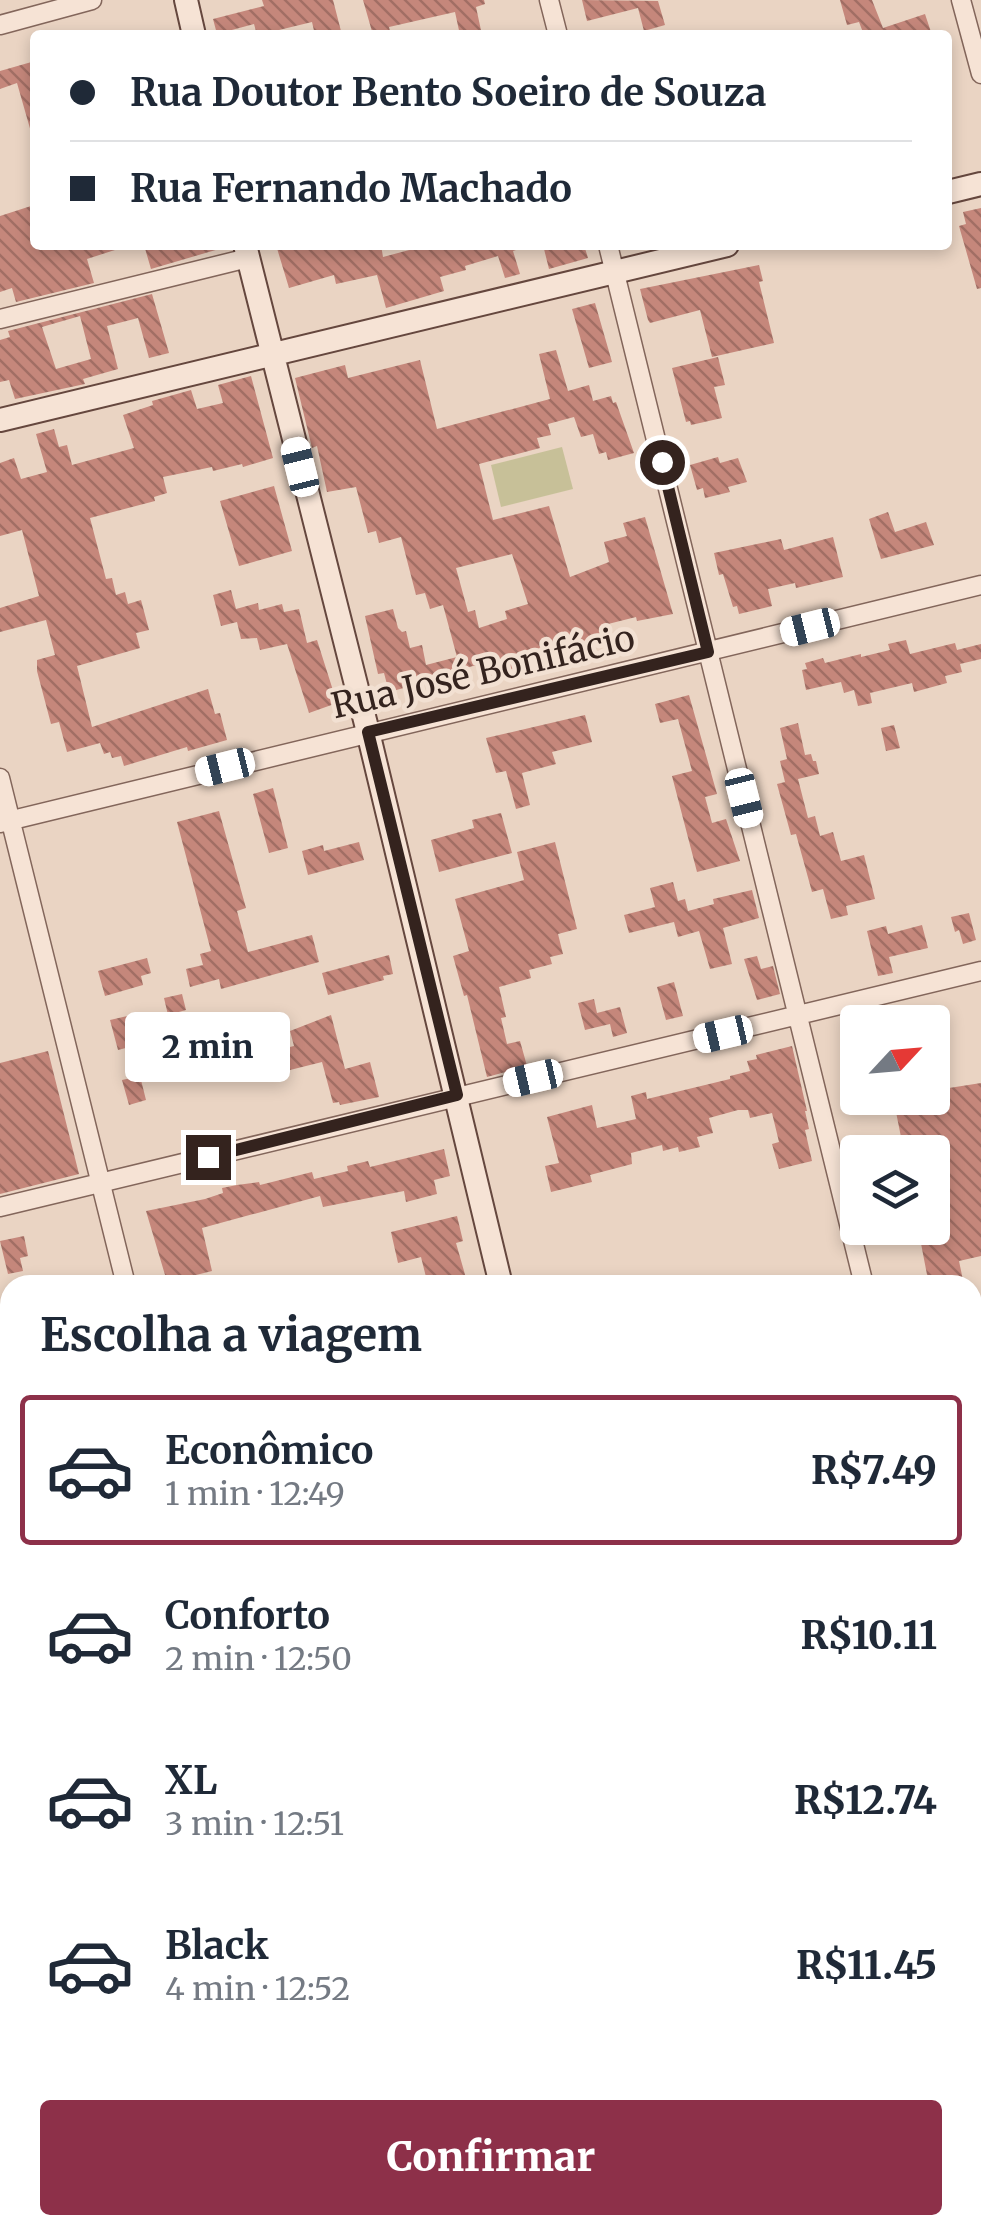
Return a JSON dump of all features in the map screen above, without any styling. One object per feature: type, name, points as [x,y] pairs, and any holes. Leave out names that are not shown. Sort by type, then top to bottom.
[{"type":"main road","points":[[186,0],[193,30]]},
{"type":"main road","points":[[952,191],[981,184]]},
{"type":"main road","points":[[0,420],[705,250]]},
{"type":"main road","points":[[246,252],[500,1275]]},
{"type":"street","points":[[0,25],[92,0]]},
{"type":"street","points":[[550,0],[557,30]]},
{"type":"street","points":[[960,0],[981,74]]},
{"type":"street","points":[[609,250],[862,1275]]},
{"type":"street","points":[[0,319],[246,252]]},
{"type":"street","name":"Rua José Bonifácio","points":[[6,822],[981,585]]},
{"type":"street","points":[[0,778],[6,822],[124,1275]]},
{"type":"street","points":[[0,1207],[981,971]]},
{"type":"shaded area","points":[[562,447],[573,489],[501,507],[491,465]]},
{"type":"building","points":[[262,0],[333,0],[341,30],[314,30],[312,22],[279,30],[256,30],[254,24],[216,30],[213,19],[264,6]]},
{"type":"building","points":[[363,0],[484,0],[485,4],[476,7],[481,30],[459,30],[455,12],[389,27],[390,30],[372,30]]},
{"type":"building","points":[[582,0],[658,1],[665,25],[644,30],[638,8],[587,21]]},
{"type":"building","points":[[840,0],[872,0],[883,28],[925,14],[930,30],[862,30],[859,22],[847,25]]},
{"type":"building","points":[[30,62],[30,128],[17,83],[0,89],[0,71]]},
{"type":"building","points":[[30,206],[30,250],[115,250],[87,259],[94,283],[16,302],[12,288],[0,292],[0,216]]},
{"type":"building","points":[[981,208],[981,288],[977,289],[959,226],[966,224],[963,212]]},
{"type":"building","points":[[145,250],[216,250],[151,269]]},
{"type":"building","points":[[278,250],[382,250],[383,257],[409,250],[516,250],[513,251],[520,274],[505,278],[498,256],[440,277],[444,291],[386,308],[377,275],[336,284],[334,275],[289,288]]},
{"type":"building","points":[[544,250],[586,250],[588,258],[549,269]]},
{"type":"building","points":[[759,265],[763,281],[759,282],[774,343],[712,357],[700,310],[650,323],[648,320],[640,289]]},
{"type":"building","points":[[152,294],[169,353],[149,358],[138,318],[107,326],[118,369],[83,379],[85,384],[15,399],[9,380],[0,382],[0,340],[10,337],[8,331]],"holes":[[[80,316],[91,359],[56,369],[42,327]]]},
{"type":"building","points":[[595,303],[612,362],[589,368],[572,309]]},
{"type":"building","points":[[556,350],[568,391],[589,385],[593,401],[611,396],[634,453],[608,460],[606,452],[599,454],[593,434],[581,437],[574,417],[548,424],[551,435],[537,438],[540,448],[479,464],[493,520],[549,506],[570,577],[609,562],[604,542],[627,536],[623,523],[645,517],[673,614],[608,624],[613,641],[516,658],[518,667],[499,673],[495,659],[441,676],[443,685],[428,689],[426,682],[389,692],[384,673],[378,674],[365,616],[393,609],[398,628],[406,631],[410,648],[422,645],[426,665],[457,657],[443,605],[430,609],[425,593],[416,595],[401,537],[379,543],[376,531],[368,533],[356,487],[327,492],[295,378],[345,365],[348,378],[420,360],[437,429],[550,399],[539,354]],"holes":[[[512,554],[528,604],[505,611],[507,619],[479,628],[475,610],[468,612],[456,568]]]},
{"type":"building","points":[[718,357],[725,385],[714,387],[722,418],[691,425],[686,422],[672,368]]},
{"type":"building","points":[[251,376],[273,458],[243,467],[242,464],[213,471],[212,467],[163,477],[167,493],[154,497],[155,501],[90,518],[106,579],[112,578],[116,595],[125,592],[128,604],[141,600],[149,630],[136,633],[140,648],[77,666],[92,727],[208,689],[227,740],[188,751],[187,747],[124,766],[121,756],[112,758],[110,752],[104,754],[100,743],[67,752],[59,722],[51,724],[37,671],[37,660],[55,655],[46,620],[0,632],[0,608],[39,596],[22,530],[0,536],[0,463],[14,458],[21,479],[47,472],[36,434],[54,429],[59,447],[67,445],[72,465],[134,448],[123,415],[153,405],[152,401],[191,390],[197,409],[223,403],[218,385]]},
{"type":"building","points":[[718,457],[720,463],[738,458],[747,482],[728,487],[730,492],[705,498],[703,488],[697,490],[690,465]]},
{"type":"building","points":[[274,486],[292,551],[239,566],[220,501]]},
{"type":"building","points":[[888,512],[895,532],[926,522],[934,545],[881,559],[869,519]]},
{"type":"building","points":[[833,537],[843,577],[796,588],[795,583],[768,589],[772,606],[739,614],[737,606],[733,607],[714,553],[781,539],[784,550]]},
{"type":"building","points":[[231,590],[236,609],[258,603],[259,610],[282,604],[284,612],[299,609],[307,643],[317,640],[337,703],[309,713],[287,644],[260,650],[257,638],[241,639],[237,622],[221,626],[213,595]]},
{"type":"building","points":[[906,640],[910,654],[955,643],[957,650],[981,644],[981,659],[960,664],[962,672],[945,676],[947,683],[914,692],[912,683],[870,693],[872,703],[858,706],[854,690],[844,693],[841,682],[806,690],[802,670],[807,669],[805,663],[823,658],[825,663],[861,657],[890,650],[888,644]]},
{"type":"building","points":[[689,695],[717,794],[705,797],[712,823],[726,819],[740,861],[697,872],[672,776],[692,771],[678,719],[660,723],[655,704]]},
{"type":"building","points":[[585,715],[592,742],[552,752],[556,764],[522,773],[530,805],[516,809],[506,771],[496,773],[486,738]]},
{"type":"building","points":[[798,723],[805,755],[811,754],[819,774],[798,779],[808,818],[815,816],[820,836],[833,832],[841,861],[864,855],[875,899],[846,906],[848,915],[831,919],[823,889],[812,892],[777,784],[785,782],[780,761],[787,759],[780,728]]},
{"type":"building","points":[[894,725],[900,748],[886,751],[881,728]]},
{"type":"building","points":[[273,788],[288,848],[269,853],[253,794]]},
{"type":"building","points":[[219,811],[246,908],[237,911],[248,952],[312,935],[319,962],[221,989],[219,979],[190,987],[186,969],[203,965],[200,954],[211,951],[177,822]]},
{"type":"building","points":[[501,813],[512,853],[439,872],[431,840],[474,828],[472,820]]},
{"type":"building","points":[[359,842],[364,860],[308,875],[302,851],[323,845],[324,851]]},
{"type":"building","points":[[555,842],[577,929],[558,934],[563,954],[550,957],[552,964],[529,970],[531,978],[499,987],[507,1044],[520,1041],[527,1066],[487,1077],[453,956],[469,951],[455,899],[524,880],[517,852]]},
{"type":"building","points":[[673,882],[678,901],[685,899],[688,911],[714,904],[713,899],[752,890],[759,918],[723,928],[732,964],[710,969],[699,931],[678,937],[674,922],[629,933],[624,915],[655,907],[650,888]]},
{"type":"building","points":[[969,913],[976,940],[963,944],[951,917]]},
{"type":"building","points":[[922,925],[928,948],[889,957],[893,973],[878,976],[867,931],[886,926],[888,934]]},
{"type":"building","points":[[389,955],[393,974],[383,976],[384,980],[328,995],[322,973]]},
{"type":"building","points":[[757,956],[761,969],[773,966],[780,994],[757,1000],[744,959]]},
{"type":"building","points":[[147,958],[151,973],[141,976],[143,985],[105,996],[98,971]]},
{"type":"building","points":[[674,982],[683,1016],[666,1020],[657,987]]},
{"type":"building","points":[[182,994],[186,1010],[168,1015],[164,998]]},
{"type":"building","points":[[594,999],[597,1013],[620,1007],[627,1033],[613,1037],[610,1024],[585,1030],[578,1003]]},
{"type":"building","points":[[136,1014],[138,1023],[159,1017],[164,1038],[118,1050],[110,1020]]},
{"type":"building","points":[[331,1015],[345,1069],[370,1062],[379,1097],[333,1103],[322,1062],[278,1073],[273,1051],[294,1046],[290,1031]]},
{"type":"building","points":[[792,1046],[807,1111],[809,1129],[805,1130],[812,1161],[779,1169],[772,1144],[779,1142],[772,1113],[750,1118],[748,1110],[738,1110],[709,1118],[713,1133],[697,1137],[700,1147],[679,1152],[678,1147],[663,1151],[662,1145],[631,1153],[632,1164],[590,1175],[592,1182],[551,1192],[545,1166],[559,1163],[547,1117],[592,1105],[597,1128],[636,1119],[631,1096],[646,1092],[647,1099],[730,1079],[750,1071],[747,1061],[757,1059],[756,1055]]},
{"type":"building","points":[[48,1051],[79,1174],[0,1194],[0,1063]]},
{"type":"building","points":[[140,1076],[146,1100],[129,1105],[122,1080]]},
{"type":"building","points":[[981,1083],[981,1256],[959,1261],[962,1275],[927,1275],[921,1245],[950,1245],[950,1135],[901,1135],[897,1115],[950,1115],[950,1088]]},
{"type":"building","points":[[444,1149],[450,1176],[434,1180],[437,1194],[406,1202],[404,1191],[323,1207],[320,1196],[202,1228],[212,1271],[165,1275],[146,1211],[205,1199],[223,1193],[222,1188],[259,1182],[260,1185],[312,1172],[314,1179],[348,1171],[347,1166],[368,1161],[370,1167]]},
{"type":"building","points":[[457,1216],[463,1241],[456,1243],[465,1275],[426,1275],[421,1257],[398,1263],[391,1232]]},
{"type":"building","points":[[24,1236],[28,1256],[20,1258],[23,1271],[8,1274],[0,1241]]},
{"type":"route","points":[[208,1157],[457,1095],[368,732],[708,652],[662,462]]}]
